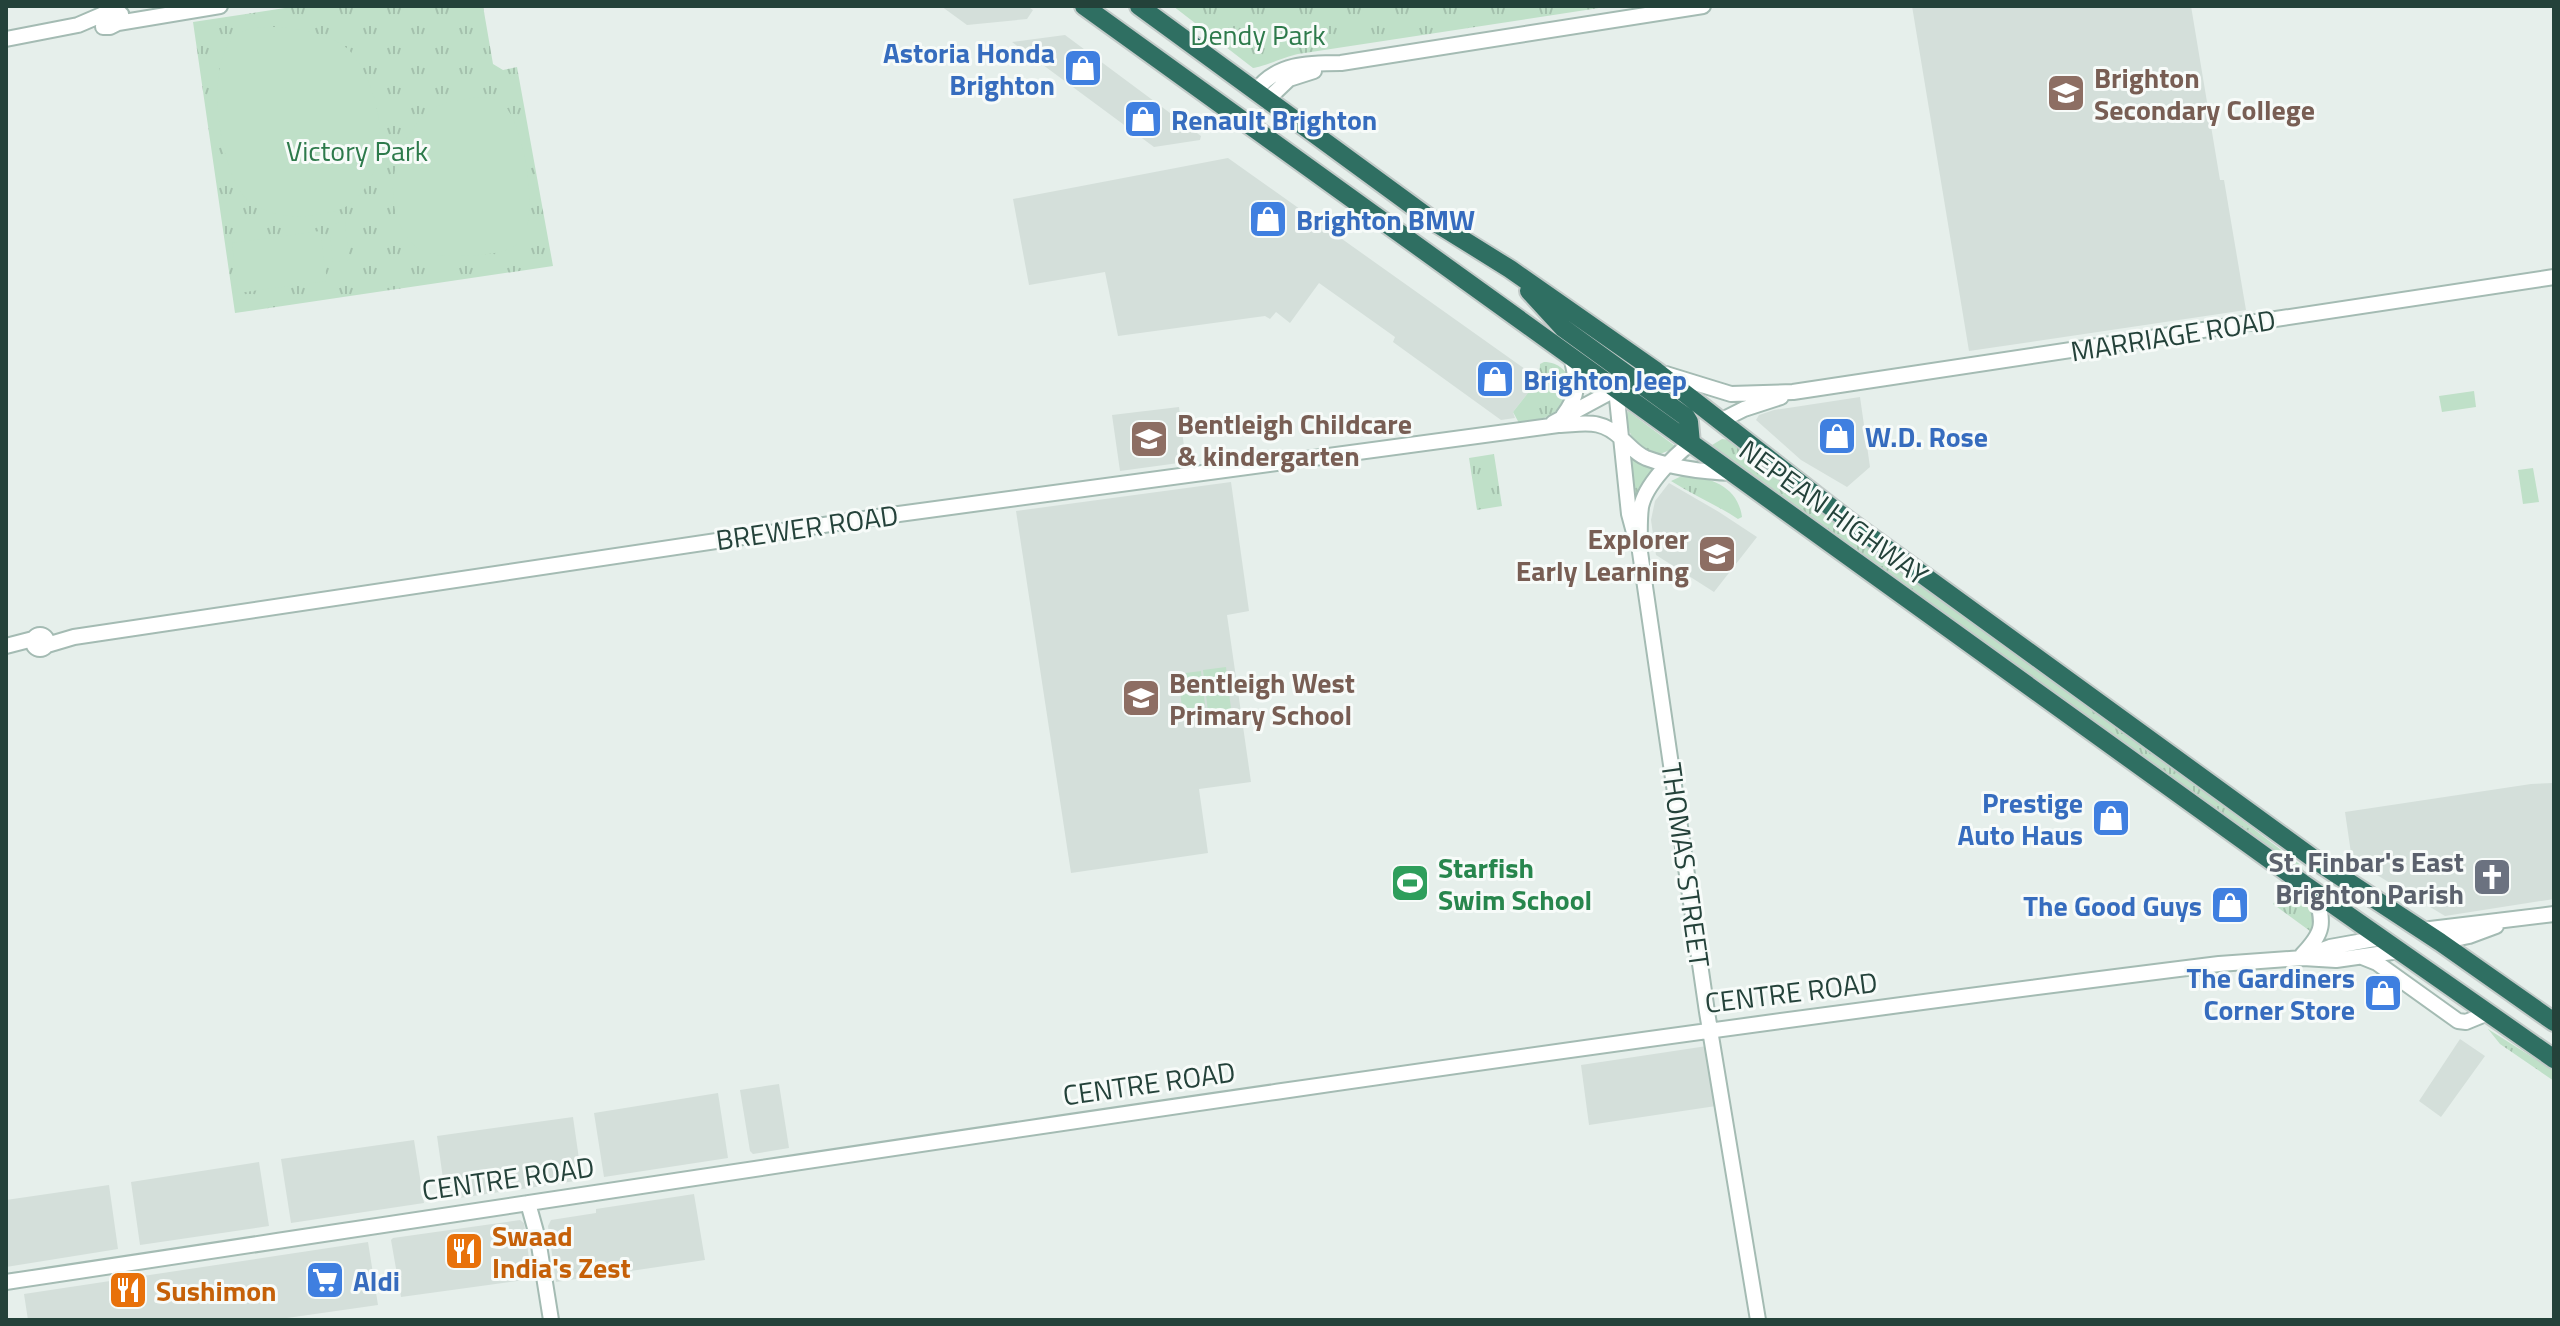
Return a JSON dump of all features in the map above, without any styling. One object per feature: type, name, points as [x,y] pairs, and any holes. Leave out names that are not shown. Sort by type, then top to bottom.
[{"type":"highway","name":"NEPEAN HIGHWAY","points":[[1084,6],[1306,165],[1574,350],[1616,389],[2310,889],[2554,1059]]},
{"type":"highway","name":"NEPEAN HIGHWAY","points":[[1139,6],[1436,223],[1513,272],[1654,370],[1850,522],[2321,864],[2554,1022]]},
{"type":"highway","points":[[1206,57],[1218,79],[1218,90],[1212,98]]},
{"type":"highway","points":[[1245,121],[1261,96]]},
{"type":"highway","points":[[1306,165],[1306,148],[1313,136]]},
{"type":"highway","points":[[1513,272],[1555,320],[1574,350],[1635,379],[1687,418],[1691,443]]},
{"type":"highway","points":[[1616,389],[1654,370]]},
{"type":"highway","points":[[1691,443],[1718,417]]},
{"type":"highway","points":[[2310,889],[2321,864]]},
{"type":"highway","name":"CENTRE ROAD","points":[[2380,938],[2422,930]]},
{"type":"highway","name":"CENTRE ROAD","points":[[2399,951],[2440,942]]},
{"type":"street","points":[[6,39],[112,19],[220,6]]},
{"type":"street","points":[[1261,96],[1268,77],[1287,68],[1341,63],[1703,6]]},
{"type":"street","name":"MARRIAGE ROAD","points":[[1654,370],[1727,394],[1793,392],[2554,277]]},
{"type":"street","points":[[1561,419],[1573,402],[1577,388],[1574,350]]},
{"type":"street","name":"BREWER ROAD","points":[[1541,427],[1616,389]]},
{"type":"street","name":"THOMAS STREET","points":[[1616,389],[1630,519],[1640,552],[1710,1031],[1758,1320]]},
{"type":"street","name":"MARRIAGE ROAD","points":[[1718,417],[1793,392]]},
{"type":"street","points":[[1718,417],[1729,399],[1747,394]]},
{"type":"street","name":"BREWER ROAD","points":[[7,646],[884,516],[1541,427],[1596,423],[1609,428],[1642,456],[1704,471],[1733,473]]},
{"type":"street","name":"THOMAS STREET","points":[[1640,552],[1642,504],[1648,491],[1691,443]]},
{"type":"street","points":[[2301,958],[2322,928],[2321,915],[2310,889]]},
{"type":"street","name":"CENTRE ROAD","points":[[2422,930],[2554,914]]},
{"type":"street","name":"CENTRE ROAD","points":[[2440,942],[2512,921]]},
{"type":"street","name":"CENTRE ROAD","points":[[2301,958],[2330,947],[2380,938]]},
{"type":"street","name":"CENTRE ROAD","points":[[6,1282],[1039,1127],[1710,1031],[2206,965],[2301,958],[2330,960],[2399,951]]},
{"type":"street","points":[[2362,957],[2377,963],[2458,1021],[2469,1021],[2488,1013]]},
{"type":"street","points":[[532,1203],[551,1320]]},
{"type":"shaded area","points":[[941,6],[1027,6],[1033,10],[1027,19],[967,25]]},
{"type":"shaded area","name":"Brighton Secondary College","points":[[1912,6],[2191,6],[2220,180],[2224,180],[2246,310],[1969,351]]},
{"type":"shaded area","points":[[1065,35],[1201,136],[1200,140],[1154,147],[1012,42]]},
{"type":"shaded area","points":[[1228,158],[1539,379],[1513,412],[1515,418],[1501,420],[1393,342],[1395,337],[1319,283],[1290,323],[1276,312],[1270,319],[1265,316],[1118,336],[1105,272],[1029,285],[1013,199]]},
{"type":"shaded area","points":[[1860,397],[1870,467],[1847,487],[1801,460],[1756,420],[1759,415],[1774,410]]},
{"type":"shaded area","name":"Bentleigh Childcare & kindergarten","points":[[1179,407],[1186,462],[1120,471],[1112,415]]},
{"type":"shaded area","name":"Bentleigh West Primary School","points":[[1231,482],[1249,611],[1227,615],[1251,782],[1199,789],[1208,853],[1071,873],[1016,511]]},
{"type":"shaded area","points":[[1669,483],[1757,537],[1714,592],[1656,555],[1651,520],[1655,501]]},
{"type":"shaded area","points":[[2554,783],[2554,899],[2445,916],[2352,860],[2345,812]]},
{"type":"shaded area","points":[[2460,1039],[2485,1056],[2441,1117],[2419,1101]]},
{"type":"shaded area","points":[[1707,1046],[1716,1106],[1589,1125],[1581,1065]]},
{"type":"shaded area","points":[[779,1084],[789,1148],[753,1154],[740,1090]]},
{"type":"shaded area","points":[[718,1093],[728,1158],[604,1177],[594,1113]]},
{"type":"shaded area","points":[[573,1117],[582,1180],[446,1200],[437,1136]]},
{"type":"shaded area","points":[[414,1140],[424,1203],[291,1223],[281,1159]]},
{"type":"shaded area","points":[[259,1162],[269,1226],[140,1245],[131,1182]]},
{"type":"shaded area","points":[[109,1185],[118,1249],[6,1267],[6,1200]]},
{"type":"shaded area","points":[[694,1194],[705,1260],[556,1282],[548,1226],[551,1220],[596,1213],[596,1209]]},
{"type":"shaded area","points":[[520,1220],[524,1223],[532,1279],[401,1297],[393,1238]]},
{"type":"shaded area","points":[[368,1242],[378,1305],[273,1320],[28,1320],[24,1294]]},
{"type":"green space","name":"Victory Park","points":[[298,6],[483,6],[493,64],[503,70],[517,67],[553,266],[235,313],[193,22]]},
{"type":"green space","name":"Dendy Park","points":[[1173,6],[1612,6],[1298,54],[1253,68]]},
{"type":"green space","points":[[281,27],[322,35],[347,49],[366,76],[377,107],[380,141],[373,173],[354,201],[332,212],[293,216],[256,206],[239,189],[223,144],[218,90],[220,65],[227,46],[244,31]]},
{"type":"green space","points":[[484,97],[501,102],[516,128],[527,169],[527,228],[521,240],[500,252],[458,256],[425,252],[409,240],[400,226],[395,209],[394,174],[399,156],[415,125],[427,113],[454,101]]},
{"type":"green space","points":[[345,222],[349,260],[333,262],[329,224]]},
{"type":"green space","points":[[320,231],[327,281],[238,293],[232,243]]},
{"type":"green space","points":[[1544,362],[1562,369],[1573,385],[1553,413],[1519,423],[1513,412],[1539,379],[1540,364]]},
{"type":"green space","points":[[2474,391],[2476,407],[2442,412],[2439,396]]},
{"type":"green space","points":[[1628,411],[1675,448],[1660,454],[1639,445],[1628,427]]},
{"type":"green space","points":[[1722,439],[1730,440],[1823,514],[2144,746],[2302,866],[2304,872],[1712,445]]},
{"type":"green space","points":[[1494,454],[1502,506],[1477,510],[1469,458]]},
{"type":"green space","points":[[1632,460],[1657,469],[1638,498],[1634,497]]},
{"type":"green space","points":[[2533,468],[2539,502],[2523,504],[2518,470]]},
{"type":"green space","points":[[1686,474],[1723,486],[1735,498],[1742,517],[1738,519],[1671,481]]},
{"type":"green space","points":[[1226,667],[1231,709],[1208,712],[1203,670]]},
{"type":"green space","points":[[1201,671],[1206,713],[1183,716],[1178,674]]},
{"type":"green space","points":[[2293,898],[2316,911],[2314,934],[2273,904],[2277,899]]},
{"type":"green space","points":[[2488,1029],[2554,1071],[2554,1081],[2500,1044]]},
{"type":"place","name":"Astoria Honda Brighton","points":[[1083,68]]},
{"type":"place","name":"Brighton Secondary College","points":[[2066,93]]},
{"type":"place","name":"Renault Brighton","points":[[1143,119]]},
{"type":"place","name":"Brighton BMW","points":[[1268,219]]},
{"type":"place","name":"Brighton Jeep","points":[[1495,379]]},
{"type":"place","name":"W.D. Rose","points":[[1837,436]]},
{"type":"place","name":"Bentleigh Childcare & kindergarten","points":[[1149,439]]},
{"type":"place","name":"Explorer Early Learning","points":[[1717,554]]},
{"type":"place","name":"Bentleigh West Primary School","points":[[1141,698]]},
{"type":"place","name":"Prestige Auto Haus","points":[[2111,818]]},
{"type":"place","name":"St. Finbar's East Brighton Parish","points":[[2492,877]]},
{"type":"place","name":"Starfish Swim School","points":[[1410,883]]},
{"type":"place","name":"The Good Guys","points":[[2230,905]]},
{"type":"place","name":"The Gardiners Corner Store","points":[[2383,993]]},
{"type":"place","name":"Swaad India's Zest","points":[[464,1251]]},
{"type":"place","name":"Aldi","points":[[325,1280]]},
{"type":"place","name":"Sushimon","points":[[128,1290]]}]
